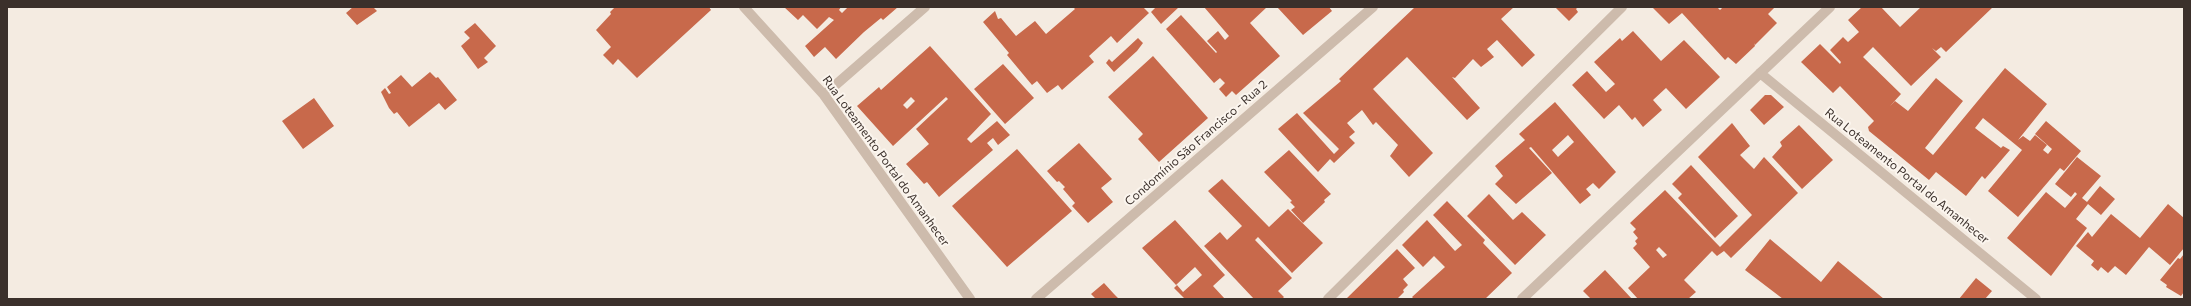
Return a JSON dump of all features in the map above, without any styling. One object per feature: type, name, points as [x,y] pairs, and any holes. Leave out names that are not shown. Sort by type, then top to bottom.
[{"type":"street","name":"Rua Loteamento Portal do Amanhecer","points":[[744,7],[824,95],[970,299]]},
{"type":"street","points":[[824,95],[925,7]]},
{"type":"street","name":"Condomínio São Francisco - Rua 2","points":[[1036,299],[1373,7]]},
{"type":"street","points":[[1328,299],[1622,7]]},
{"type":"street","points":[[1522,299],[1830,7]]},
{"type":"street","name":"Rua Loteamento Portal do Amanhecer","points":[[1760,73],[2036,299]]},
{"type":"building","points":[[353,7],[373,7],[377,11],[357,25],[346,13]]},
{"type":"building","points":[[615,7],[709,7],[711,10],[637,78],[618,59],[613,65],[603,55],[611,47],[596,30],[611,14],[610,12]]},
{"type":"building","points":[[784,7],[841,7],[839,10],[842,13],[848,7],[898,7],[883,20],[881,18],[864,32],[836,59],[825,47],[814,57],[805,46],[834,20],[829,17],[817,29],[803,15],[798,20]]},
{"type":"building","points":[[1073,7],[1143,7],[1149,13],[1117,43],[1111,36],[1089,56],[1094,62],[1062,90],[1058,85],[1047,93],[1037,81],[1032,85],[1007,55],[1009,53],[983,22],[995,11],[998,19],[1001,18],[1016,36],[1035,21],[1046,34],[1075,9]]},
{"type":"building","points":[[1156,7],[1179,7],[1161,24],[1151,12]]},
{"type":"building","points":[[1204,7],[1267,7],[1250,23],[1280,56],[1236,95],[1232,91],[1226,97],[1219,89],[1225,83],[1220,78],[1214,83],[1166,29],[1181,15],[1216,53],[1217,52],[1207,41],[1218,31],[1225,40],[1229,36]]},
{"type":"building","points":[[1277,7],[1329,7],[1332,11],[1303,35]]},
{"type":"building","points":[[1415,7],[1514,7],[1501,19],[1535,55],[1522,67],[1497,40],[1487,49],[1494,57],[1481,67],[1473,59],[1455,78],[1452,77],[1480,108],[1467,120],[1407,57],[1373,89],[1433,153],[1409,177],[1390,156],[1398,145],[1376,122],[1373,125],[1362,110],[1347,123],[1355,132],[1349,137],[1355,143],[1334,163],[1330,159],[1318,172],[1278,129],[1297,113],[1334,154],[1339,149],[1303,113],[1341,81],[1339,79]]},
{"type":"building","points":[[1555,7],[1578,7],[1576,9],[1578,12],[1569,21]]},
{"type":"building","points":[[1652,7],[1717,7],[1720,10],[1723,7],[1775,7],[1768,14],[1777,23],[1755,45],[1754,43],[1755,46],[1736,64],[1728,57],[1725,60],[1682,13],[1669,24]]},
{"type":"building","points":[[1862,7],[1881,7],[1900,27],[1921,7],[1993,7],[1946,52],[1941,47],[1936,51],[1932,48],[1941,57],[1911,86],[1873,47],[1863,57],[1901,94],[1890,106],[1895,101],[1908,111],[1936,78],[1963,101],[1925,148],[1933,155],[2005,68],[2047,104],[2018,140],[2023,136],[2030,141],[2035,135],[2047,145],[2043,150],[2048,154],[2052,149],[2035,134],[2046,121],[2081,151],[2064,171],[2060,168],[2018,217],[1988,191],[2022,150],[1983,118],[1975,128],[2001,148],[2003,146],[2010,150],[1985,179],[1982,176],[1966,196],[1936,172],[1929,180],[1869,131],[1868,127],[1874,121],[1840,86],[1833,93],[1801,62],[1820,44],[1840,64],[1841,62],[1830,50],[1843,37],[1848,42],[1859,32],[1848,20]]},
{"type":"building","points":[[475,23],[496,46],[484,58],[488,62],[478,69],[461,46],[470,38],[464,32]]},
{"type":"building","points":[[1633,31],[1661,61],[1684,40],[1720,77],[1686,109],[1666,88],[1653,100],[1662,110],[1643,127],[1635,117],[1632,120],[1619,105],[1604,119],[1572,85],[1587,71],[1606,92],[1615,84],[1594,62],[1620,38],[1622,41]]},
{"type":"building","points":[[1138,38],[1143,43],[1137,51],[1114,72],[1106,63],[1109,59],[1112,62]]},
{"type":"building","points":[[930,46],[991,114],[967,139],[971,143],[997,121],[1010,135],[998,145],[993,138],[987,143],[993,150],[939,197],[927,182],[924,184],[906,164],[929,144],[916,129],[948,99],[946,97],[893,146],[857,106],[879,87],[881,90]],"holes":[[[911,97],[915,101],[907,109],[903,105]]]},
{"type":"building","points":[[1153,56],[1208,118],[1159,162],[1138,139],[1143,134],[1108,97]]},
{"type":"building","points":[[1003,64],[1034,98],[1005,124],[974,89]]},
{"type":"building","points":[[430,72],[436,78],[438,77],[457,100],[445,110],[439,103],[409,127],[397,112],[394,114],[389,108],[381,92],[385,88],[389,94],[391,93],[387,87],[401,75],[412,87]]},
{"type":"building","points":[[1765,95],[1771,95],[1784,107],[1764,125],[1750,110]]},
{"type":"building","points":[[314,98],[334,126],[303,149],[282,121]]},
{"type":"building","points":[[1555,102],[1616,172],[1599,189],[1593,183],[1586,189],[1591,195],[1580,204],[1531,147],[1529,148],[1552,173],[1516,204],[1495,184],[1503,176],[1495,166],[1525,140],[1519,134]],"holes":[[[1568,135],[1574,142],[1558,157],[1552,150]]]},
{"type":"building","points":[[1732,123],[1750,146],[1740,155],[1754,169],[1764,157],[1798,193],[1731,258],[1724,251],[1717,256],[1712,251],[1684,280],[1696,292],[1688,299],[1638,299],[1628,288],[1650,267],[1633,248],[1637,244],[1635,241],[1638,238],[1633,232],[1636,229],[1630,223],[1665,190],[1720,247],[1752,215],[1698,157]],"holes":[[[1659,247],[1667,255],[1663,258],[1656,250]]]},
{"type":"building","points":[[1799,125],[1833,160],[1802,189],[1772,157],[1782,146],[1780,142]]},
{"type":"building","points":[[1079,143],[1112,179],[1101,188],[1113,202],[1088,223],[1072,206],[1075,203],[1063,189],[1065,187],[1059,181],[1057,182],[1047,171]]},
{"type":"building","points":[[1017,149],[1072,211],[1007,267],[952,206]]},
{"type":"building","points":[[1289,150],[1331,194],[1324,200],[1325,202],[1303,223],[1291,210],[1295,207],[1290,202],[1292,201],[1264,172]]},
{"type":"building","points":[[2077,157],[2101,176],[2082,198],[2087,202],[2100,186],[2115,199],[2101,215],[2088,204],[2076,219],[2087,228],[2051,276],[2007,238],[2046,192],[2065,208],[2077,194],[2075,192],[2071,197],[2055,184]]},
{"type":"building","points":[[1691,165],[1738,216],[1715,238],[1678,198],[1682,194],[1672,184]]},
{"type":"building","points":[[1222,179],[1269,227],[1288,209],[1323,243],[1292,273],[1258,237],[1255,240],[1292,278],[1278,291],[1284,297],[1282,299],[1254,299],[1204,246],[1220,232],[1227,240],[1242,226],[1208,191]]},
{"type":"building","points":[[1489,194],[1513,220],[1522,212],[1546,235],[1515,265],[1467,216]]},
{"type":"building","points":[[1447,201],[1485,240],[1483,243],[1512,273],[1485,299],[1414,299],[1412,297],[1445,267],[1434,256],[1423,267],[1402,245],[1427,220],[1455,251],[1462,245],[1433,215]]},
{"type":"building","points":[[2168,204],[2184,218],[2184,248],[2170,265],[2149,247],[2126,275],[2115,266],[2108,273],[2101,267],[2098,271],[2091,265],[2094,261],[2076,246],[2088,232],[2092,237],[2111,214],[2140,238]]},
{"type":"building","points":[[1175,220],[1225,275],[1213,286],[1225,299],[1185,299],[1174,288],[1177,285],[1183,292],[1202,275],[1195,267],[1176,285],[1142,248]]},
{"type":"building","points":[[1770,239],[1821,282],[1838,261],[1884,299],[1783,299],[1745,270]]},
{"type":"building","points":[[1397,249],[1415,268],[1403,279],[1408,285],[1397,299],[1346,299]]},
{"type":"building","points":[[2184,254],[2184,292],[2181,296],[2166,287],[2167,285],[2160,280],[2178,258],[2180,259]]},
{"type":"building","points":[[1605,270],[1632,299],[1591,299],[1583,291]]},
{"type":"building","points":[[1976,278],[1992,291],[1985,299],[1959,299]]},
{"type":"building","points":[[1104,283],[1119,299],[1096,299],[1091,294]]}]
